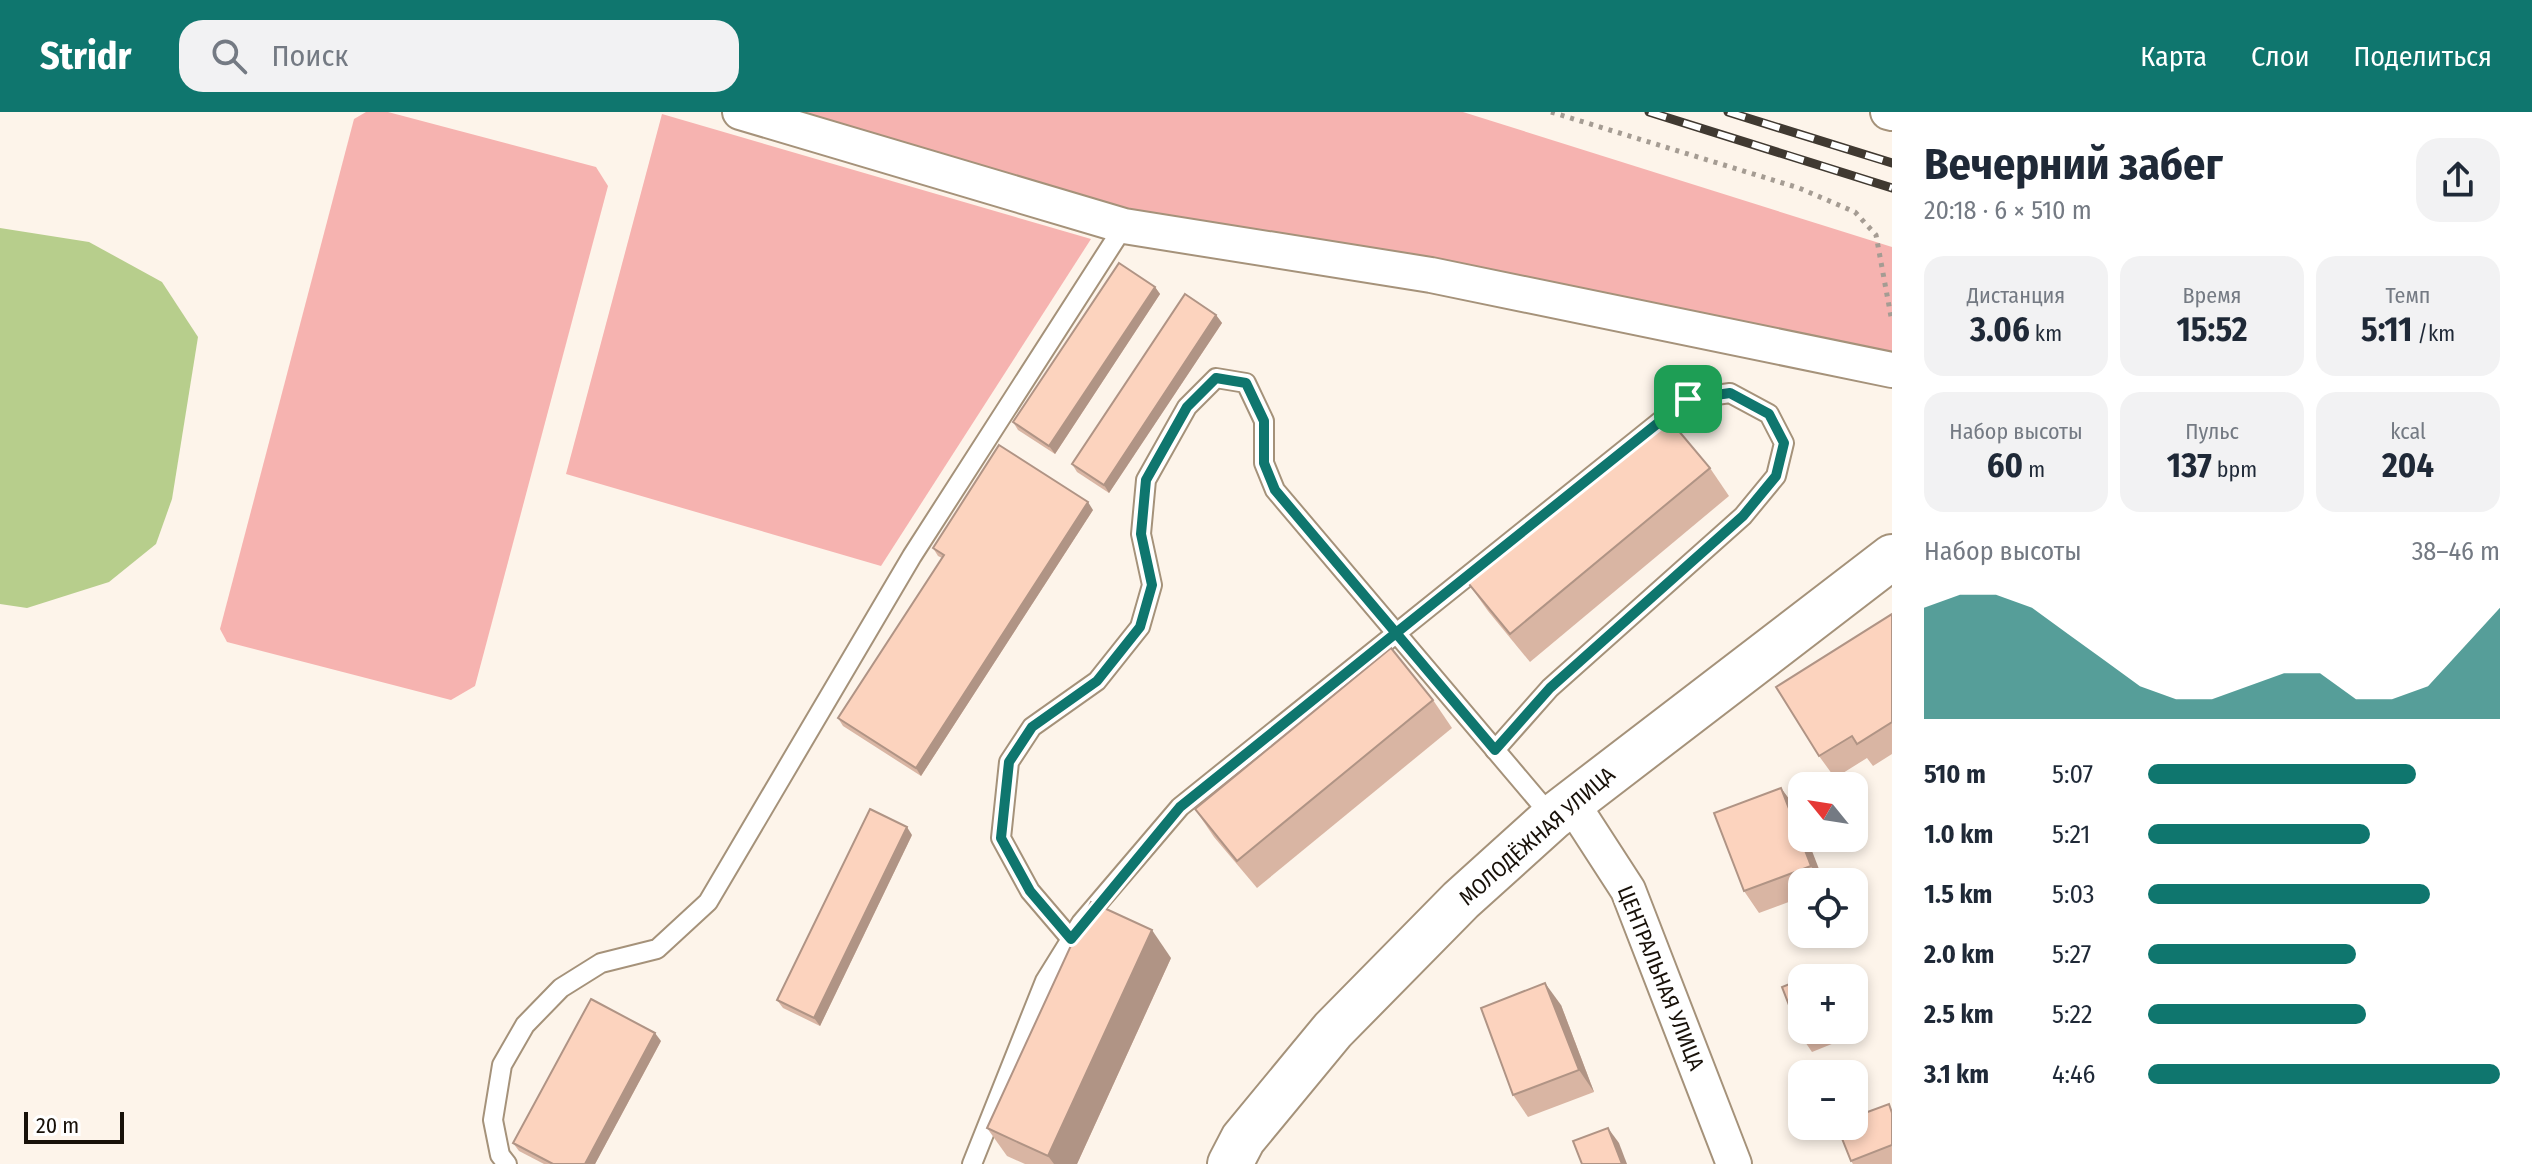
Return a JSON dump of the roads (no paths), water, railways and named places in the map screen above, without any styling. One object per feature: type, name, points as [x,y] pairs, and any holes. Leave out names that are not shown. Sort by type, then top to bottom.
[{"type":"street","points":[[740,112],[1124,226],[1431,275],[1892,370]]},
{"type":"street","name":"МОЛОДЁЖНАЯ УЛИЦА","points":[[1230,1164],[1243,1139],[1333,1030],[1461,900],[1562,809],[1892,557]]},
{"type":"street","name":"ЦЕНТРАЛЬНАЯ УЛИЦА","points":[[1562,809],[1628,890],[1734,1164]]},
{"type":"lane","points":[[507,1164],[500,1155],[493,1120],[502,1065],[525,1025],[561,988],[601,963],[657,949],[708,902],[912,556],[1124,226]]},
{"type":"lane","points":[[1071,939],[1030,891],[1001,838],[1009,762],[1032,727],[1097,681],[1140,627],[1152,585],[1141,534],[1146,480],[1187,407],[1216,378],[1246,383],[1264,421],[1264,463],[1275,490],[1495,750],[1562,809]]},
{"type":"lane","points":[[972,1164],[1045,981],[1071,939],[1180,807],[1688,399],[1730,393],[1769,414],[1784,443],[1776,476],[1743,516],[1550,688],[1495,750]]},
{"type":"railway","points":[[1649,112],[1892,188]]},
{"type":"railway","points":[[1728,112],[1892,163]]}]
